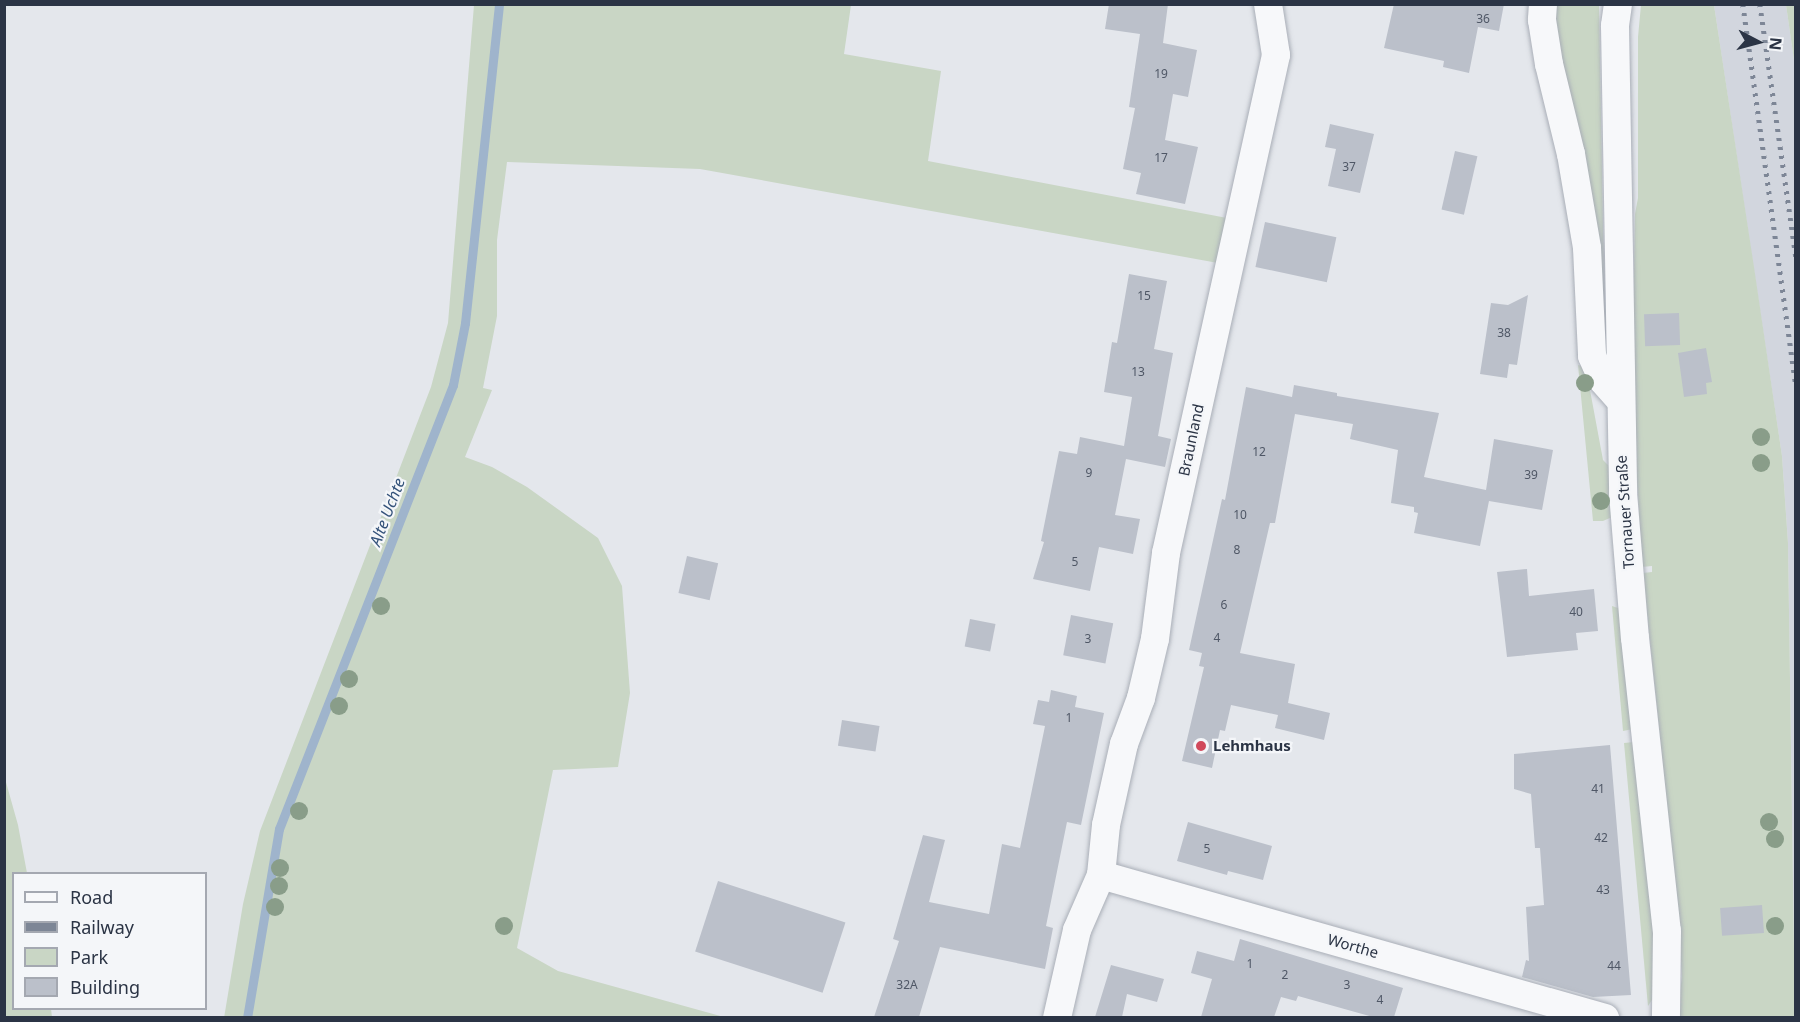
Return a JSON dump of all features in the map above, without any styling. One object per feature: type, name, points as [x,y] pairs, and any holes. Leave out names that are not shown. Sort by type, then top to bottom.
[{"type":"street","name":"Braunland","points":[[1057,1017],[1077,930],[1101,874],[1106,825],[1124,744],[1141,698],[1155,639],[1166,554],[1276,55],[1268,4]]},
{"type":"street","points":[[1542,4],[1542,20],[1550,64],[1571,154],[1587,248],[1592,356],[1603,381],[1620,400]]},
{"type":"street","name":"Tornauer Straße","points":[[1618,4],[1615,35],[1623,493],[1635,638],[1667,931],[1666,1017]]},
{"type":"street","name":"Worthe","points":[[1101,874],[1605,1017]]},
{"type":"shaded area","points":[[1714,5],[1786,5],[1795,67],[1795,1017],[1788,543],[1782,456]]},
{"type":"green space","points":[[474,5],[851,5],[844,54],[941,71],[928,161],[1227,218],[1218,263],[700,169],[507,162],[497,240],[497,316],[483,388],[492,390],[465,457],[492,467],[527,487],[598,538],[622,586],[630,693],[618,767],[553,770],[517,948],[558,971],[724,1017],[224,1018],[243,904],[260,831],[431,387],[448,323]]},
{"type":"green space","points":[[1551,5],[1599,5],[1605,338],[1596,239],[1563,88]]},
{"type":"green space","points":[[1641,5],[1714,5],[1754,267],[1782,456],[1788,543],[1795,1017],[1676,1017],[1682,977],[1679,923],[1643,573],[1652,572],[1652,566],[1642,567],[1637,477],[1633,326],[1635,214],[1638,198],[1638,37]]},
{"type":"green space","points":[[1786,5],[1795,5],[1795,67]]},
{"type":"green space","points":[[1578,365],[1585,367],[1603,460],[1609,466],[1612,517],[1603,521],[1593,521]]},
{"type":"green space","points":[[1612,606],[1621,609],[1633,729],[1623,731]]},
{"type":"green space","points":[[1634,742],[1638,753],[1657,979],[1654,997],[1648,1006],[1624,743]]},
{"type":"green space","points":[[4,775],[18,825],[27,872],[12,872],[12,1010],[51,1010],[52,1017],[5,1017]]},
{"type":"building","points":[[1109,4],[1168,4],[1163,43],[1197,50],[1188,97],[1173,94],[1165,140],[1198,147],[1185,204],[1136,194],[1141,173],[1123,169],[1135,108],[1129,107],[1140,34],[1105,29]]},
{"type":"building","points":[[1394,4],[1504,4],[1499,31],[1478,27],[1469,73],[1443,67],[1444,61],[1384,48]]},
{"type":"building","points":[[1330,124],[1374,134],[1360,193],[1328,186],[1336,149],[1325,147]]},
{"type":"building","points":[[1455,151],[1477,156],[1464,215],[1442,209]]},
{"type":"building","points":[[1265,222],[1336,237],[1327,282],[1255,267]]},
{"type":"building","points":[[1129,274],[1167,281],[1154,349],[1173,353],[1158,436],[1171,439],[1165,467],[1126,459],[1115,515],[1140,519],[1133,554],[1099,547],[1090,591],[1033,579],[1044,542],[1041,541],[1059,451],[1077,454],[1080,437],[1124,446],[1132,397],[1104,392],[1112,342],[1117,343]]},
{"type":"building","points":[[1528,295],[1517,365],[1509,364],[1507,378],[1480,374],[1491,303],[1508,305]]},
{"type":"building","points":[[1679,313],[1680,345],[1645,346],[1644,314]]},
{"type":"building","points":[[1706,348],[1712,382],[1706,383],[1707,394],[1684,397],[1678,353]]},
{"type":"building","points":[[1294,385],[1337,393],[1337,396],[1439,413],[1424,477],[1486,490],[1494,439],[1553,450],[1542,510],[1489,501],[1480,546],[1414,533],[1418,513],[1414,512],[1414,507],[1391,503],[1398,450],[1350,439],[1353,424],[1295,414],[1275,523],[1270,523],[1240,653],[1295,664],[1288,703],[1330,713],[1324,740],[1275,728],[1278,715],[1231,705],[1225,731],[1220,730],[1212,768],[1182,761],[1204,667],[1199,666],[1202,653],[1189,650],[1222,499],[1225,500],[1246,387],[1292,397]]},
{"type":"building","points":[[687,556],[718,563],[710,600],[678,593]]},
{"type":"building","points":[[1527,569],[1529,596],[1594,589],[1598,631],[1576,633],[1578,650],[1507,657],[1497,572]]},
{"type":"building","points":[[1071,615],[1113,623],[1105,663],[1063,655]]},
{"type":"building","points":[[970,619],[996,624],[990,651],[965,646]]},
{"type":"building","points":[[1051,690],[1077,696],[1075,707],[1104,713],[1081,825],[1067,822],[1046,926],[1053,928],[1045,969],[940,947],[919,1017],[874,1017],[899,941],[893,939],[923,835],[945,840],[929,902],[989,914],[1002,844],[1020,848],[1045,726],[1033,724],[1038,700],[1049,702]]},
{"type":"building","points":[[842,720],[880,726],[875,752],[838,746]]},
{"type":"building","points":[[1610,745],[1631,995],[1593,997],[1522,977],[1526,960],[1529,961],[1526,907],[1544,905],[1540,848],[1535,848],[1531,794],[1514,789],[1514,754]]},
{"type":"building","points":[[1188,822],[1272,846],[1263,880],[1228,871],[1227,875],[1177,861]]},
{"type":"building","points":[[718,881],[845,922],[823,993],[695,951]]},
{"type":"building","points":[[1762,905],[1764,933],[1722,936],[1720,908]]},
{"type":"building","points":[[1240,939],[1403,988],[1394,1017],[1373,1017],[1298,996],[1296,1001],[1281,997],[1274,1017],[1201,1017],[1212,979],[1191,973],[1197,951],[1234,961]]},
{"type":"building","points":[[1111,965],[1164,979],[1157,1002],[1127,994],[1122,1017],[1095,1017]]},
{"type":"waterway","name":"Alte Uchte","points":[[247,1018],[279,829],[453,385],[465,323],[499,4]]},
{"type":"railway","points":[[1743,4],[1796,385]]},
{"type":"railway","points":[[1760,4],[1796,257]]},
{"type":"place","name":"Lehmhaus","points":[[1201,746]]}]
